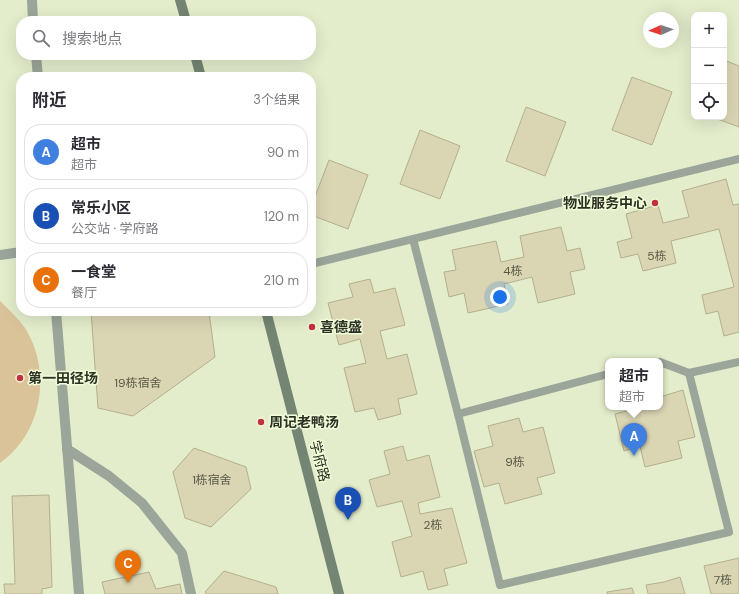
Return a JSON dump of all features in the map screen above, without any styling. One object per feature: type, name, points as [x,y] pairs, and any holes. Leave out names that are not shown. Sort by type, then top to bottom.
[{"type":"main road","points":[[180,0],[185,16]]},
{"type":"main road","points":[[196,60],[200,72]]},
{"type":"main road","name":"学府路","points":[[267,316],[339,594]]},
{"type":"street","points":[[32,0],[33,16]]},
{"type":"street","points":[[36,60],[38,72]]},
{"type":"street","points":[[0,255],[16,253]]},
{"type":"street","points":[[56,316],[79,594]]},
{"type":"street","points":[[67,448],[109,476],[142,503],[182,553],[191,594]]},
{"type":"lane","points":[[316,263],[739,159]]},
{"type":"lane","points":[[413,239],[500,585],[729,532],[689,373]]},
{"type":"lane","points":[[663,363],[689,373],[739,362]]},
{"type":"lane","points":[[458,414],[605,375]]},
{"type":"shaded area","name":"第一田径场","points":[[0,301],[25,328],[39,363],[40,382],[39,400],[34,418],[26,435],[15,450],[0,463]]},
{"type":"building","points":[[727,61],[739,66],[739,127],[720,120],[727,120]]},
{"type":"building","points":[[632,77],[672,92],[652,145],[612,130]]},
{"type":"building","points":[[526,107],[566,122],[545,176],[506,161]]},
{"type":"building","points":[[420,130],[460,146],[440,199],[400,184]]},
{"type":"building","points":[[329,160],[368,175],[348,229],[316,217],[316,194]]},
{"type":"building","points":[[726,179],[733,205],[739,204],[739,332],[724,336],[718,311],[706,314],[702,295],[734,287],[719,229],[671,241],[676,263],[643,271],[638,254],[621,258],[617,242],[632,238],[626,214],[658,205],[663,223],[689,217],[682,191]]},
{"type":"building","points":[[561,227],[567,251],[580,248],[585,269],[570,272],[575,294],[538,303],[532,277],[504,284],[508,304],[468,313],[464,293],[449,297],[444,272],[456,270],[452,250],[496,241],[501,262],[524,257],[520,236]]},
{"type":"building","points":[[370,279],[374,293],[395,288],[405,325],[380,331],[387,359],[407,354],[417,394],[398,399],[401,414],[378,420],[374,408],[355,412],[344,368],[366,363],[360,339],[339,345],[328,303],[353,297],[349,284]]},
{"type":"building","points":[[91,316],[210,316],[215,357],[133,416],[98,408]]},
{"type":"building","points":[[683,390],[695,437],[678,441],[682,458],[645,467],[640,446],[624,451],[615,414],[630,410],[663,410],[663,396]]},
{"type":"building","points":[[519,418],[523,432],[543,427],[555,473],[537,478],[542,494],[505,504],[499,483],[484,487],[474,451],[493,446],[488,426]]},
{"type":"building","points":[[403,446],[407,461],[429,455],[440,497],[418,503],[420,514],[452,508],[467,563],[444,569],[448,585],[428,590],[423,571],[401,577],[392,542],[412,536],[402,501],[377,507],[369,480],[390,474],[384,451]]},
{"type":"building","points":[[194,448],[246,467],[251,489],[211,527],[185,518],[173,472]]},
{"type":"building","points":[[49,495],[52,587],[42,589],[42,594],[5,594],[4,584],[15,584],[12,496]]},
{"type":"building","points":[[739,558],[739,594],[711,594],[704,566]]},
{"type":"building","points":[[224,571],[276,587],[278,594],[206,594],[205,592]]},
{"type":"building","points":[[149,572],[156,589],[180,584],[182,594],[105,594],[102,582]]},
{"type":"building","points":[[680,577],[685,594],[648,594],[646,585],[664,582]]},
{"type":"building","points":[[632,588],[634,594],[607,594],[607,592]]},
{"type":"place","name":"物业服务中心","points":[[655,203]]},
{"type":"place","name":"喜德盛","points":[[312,327]]},
{"type":"place","name":"第一田径场","points":[[20,378]]},
{"type":"place","name":"周记老鸭汤","points":[[261,422]]},
{"type":"place","name":"超市","points":[[634,456]]},
{"type":"place","name":"常乐小区","points":[[348,520]]},
{"type":"place","name":"一食堂","points":[[128,583]]}]
